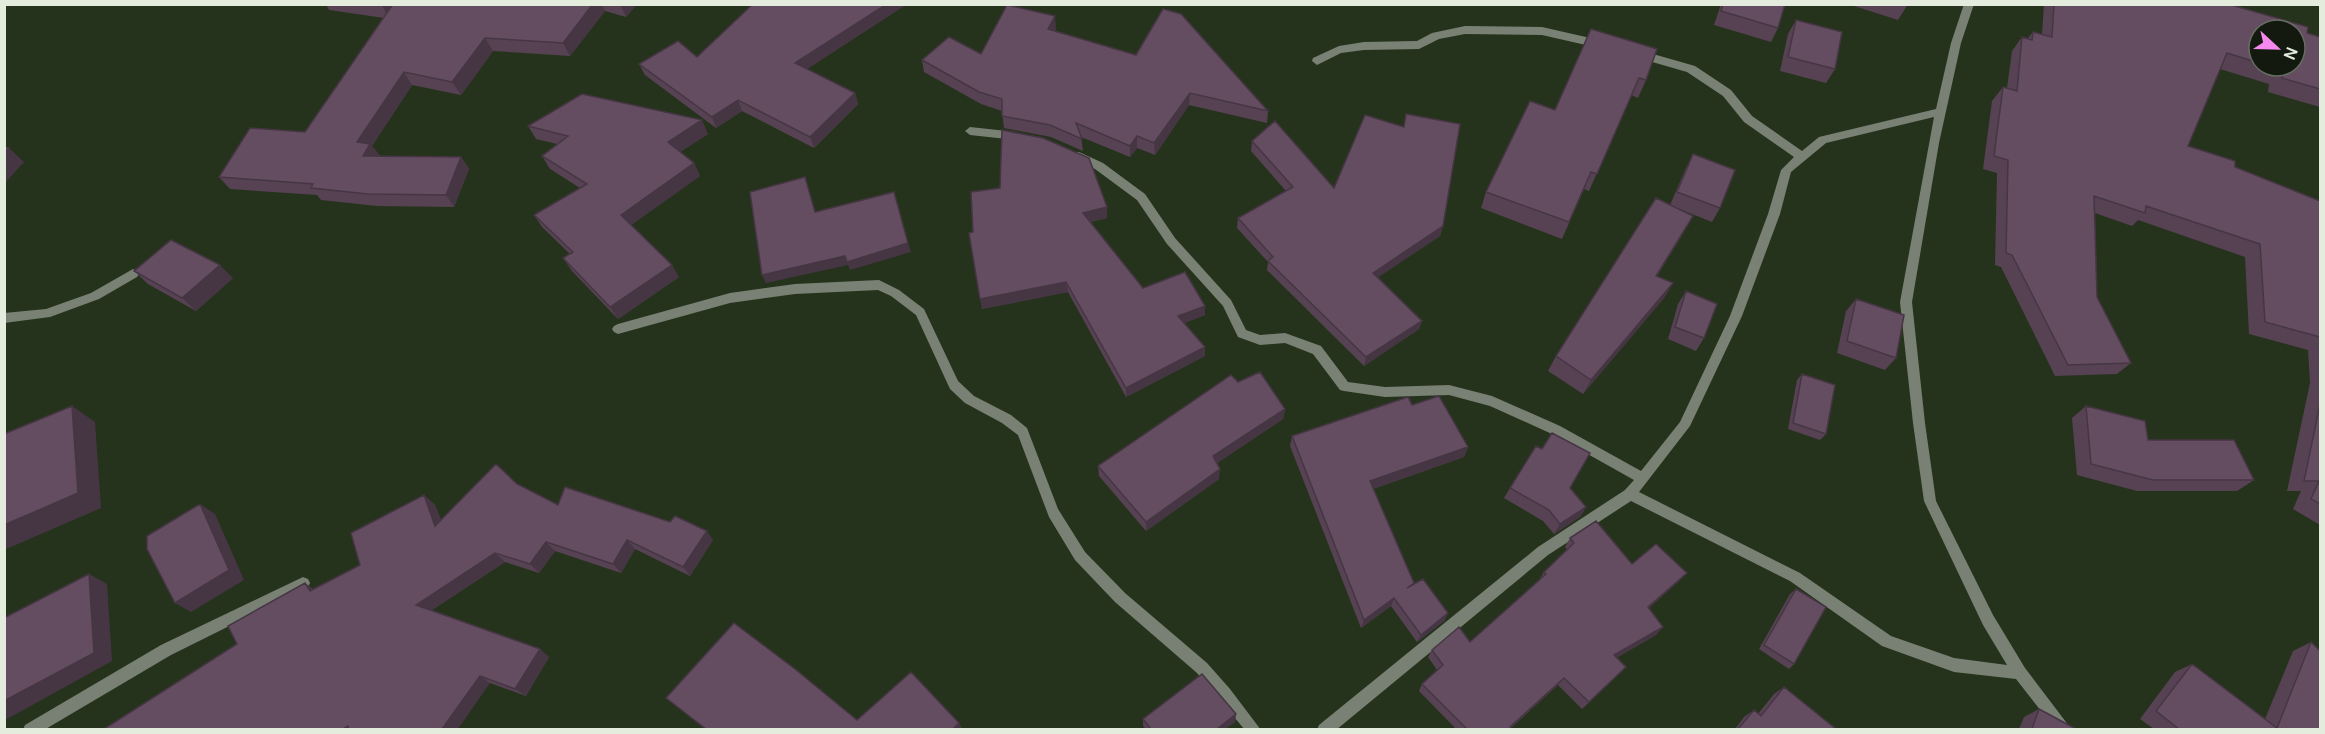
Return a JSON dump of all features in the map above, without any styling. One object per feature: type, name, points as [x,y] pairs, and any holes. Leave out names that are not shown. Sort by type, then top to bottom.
[{"type":"street","points":[[1969,4],[1956,43],[1941,112],[1906,302],[1919,423],[1930,501],[1988,620],[2020,674],[2065,729]]},
{"type":"street","points":[[1317,61],[1339,50],[1364,46],[1419,45],[1436,36],[1465,30],[1542,30],[1607,46]]},
{"type":"street","points":[[1629,51],[1691,69],[1727,93],[1748,120],[1802,157]]},
{"type":"street","points":[[1324,729],[1543,551],[1629,494],[1684,426],[1736,316],[1774,214],[1786,170],[1823,140],[1941,112]]},
{"type":"street","points":[[970,131],[1028,138]]},
{"type":"street","points":[[1068,151],[1099,166],[1142,197],[1171,241],[1227,303],[1242,334],[1260,340],[1285,338],[1317,350],[1344,386],[1385,392],[1449,390],[1492,400],[1556,430],[1642,478]]},
{"type":"street","points":[[4,318],[46,314],[95,296],[133,274]]},
{"type":"street","points":[[618,329],[730,298],[784,290],[879,285],[895,293],[920,312],[954,386],[962,396],[1014,423],[1023,432],[1058,523],[1079,556],[1157,631],[1195,661],[1254,729]]},
{"type":"street","points":[[1629,494],[1795,577],[1887,641],[1954,664],[2020,674]]},
{"type":"street","points":[[30,729],[166,650],[303,583]]},
{"type":"building","points":[[393,4],[593,4],[563,43],[485,38],[452,82],[404,72],[357,142],[370,144],[363,156],[461,157],[446,195],[368,194],[311,188],[313,184],[219,177],[250,128],[305,132]]},
{"type":"building","points":[[753,4],[887,4],[795,63],[855,93],[810,137],[738,100],[712,117],[639,64],[678,41],[697,57]]},
{"type":"building","points":[[1723,4],[1785,4],[1778,28],[1721,11]]},
{"type":"building","points":[[2054,4],[2228,4],[2277,18],[2247,18],[2247,59],[2227,53],[2188,146],[2235,161],[2235,167],[2320,201],[2320,337],[2265,322],[2260,244],[2146,206],[2145,213],[2094,196],[2097,297],[2131,363],[2068,365],[2012,255],[2006,253],[2008,160],[1994,156],[2003,87],[2017,91],[2022,37],[2032,40],[2033,32],[2052,37]]},
{"type":"building","points":[[1007,5],[1055,16],[1048,29],[1136,55],[1163,9],[1181,14],[1268,111],[1190,93],[1154,143],[1137,136],[1130,146],[1076,123],[1082,139],[1050,125],[1002,116],[1002,99],[979,92],[922,60],[949,37],[981,54]]},
{"type":"building","points":[[1796,20],[1842,32],[1835,69],[1788,57]]},
{"type":"building","points":[[1591,29],[1657,49],[1646,80],[1639,78],[1597,174],[1591,172],[1569,222],[1486,192],[1530,101],[1555,110]]},
{"type":"building","points":[[2307,33],[2320,37],[2320,89],[2282,78],[2307,78]]},
{"type":"building","points":[[582,94],[702,120],[668,142],[694,163],[621,215],[672,265],[610,307],[563,258],[573,252],[534,215],[587,184],[542,156],[568,136],[528,126]]},
{"type":"building","points":[[1406,114],[1460,124],[1443,226],[1373,273],[1422,321],[1366,357],[1268,261],[1273,257],[1238,218],[1293,187],[1252,141],[1275,121],[1334,188],[1365,115],[1404,127]]},
{"type":"building","points":[[1002,130],[1043,138],[1089,158],[1107,207],[1083,213],[1143,288],[1185,272],[1205,306],[1178,316],[1205,347],[1126,388],[1066,282],[980,299],[969,233],[973,232],[971,192],[1000,188]]},
{"type":"building","points":[[1693,154],[1735,170],[1720,208],[1677,192]]},
{"type":"building","points":[[805,177],[815,212],[894,192],[908,243],[847,262],[845,256],[762,275],[750,192]]},
{"type":"building","points":[[1656,198],[1693,216],[1656,276],[1673,283],[1591,380],[1556,356]]},
{"type":"building","points":[[171,240],[220,265],[182,298],[134,271]]},
{"type":"building","points":[[1686,291],[1717,304],[1704,338],[1675,327]]},
{"type":"building","points":[[1856,299],[1904,315],[1896,358],[1847,341]]},
{"type":"building","points":[[1260,372],[1285,409],[1213,456],[1220,469],[1146,522],[1098,466],[1231,375],[1238,382]]},
{"type":"building","points":[[1802,374],[1835,385],[1826,434],[1793,423]]},
{"type":"building","points":[[1439,396],[1468,447],[1370,481],[1414,583],[1407,588],[1423,579],[1448,613],[1421,635],[1394,598],[1364,620],[1292,436],[1408,397],[1412,405]]},
{"type":"building","points":[[2320,404],[2320,504],[2311,499],[2319,481],[2304,481]]},
{"type":"building","points":[[72,406],[78,493],[4,525],[4,434]]},
{"type":"building","points":[[2086,406],[2145,421],[2148,440],[2234,440],[2254,480],[2153,480],[2091,464]]},
{"type":"building","points":[[1552,433],[1590,453],[1570,488],[1586,507],[1560,524],[1549,510],[1510,488],[1536,446],[1542,449]]},
{"type":"building","points":[[496,464],[517,484],[558,505],[565,487],[670,522],[675,516],[707,531],[683,567],[627,540],[613,564],[546,542],[530,564],[495,553],[416,605],[540,649],[515,689],[480,676],[442,729],[349,729],[348,726],[343,729],[104,729],[237,644],[228,626],[305,583],[310,591],[360,565],[351,533],[424,495],[435,526]]},
{"type":"building","points":[[200,504],[229,570],[175,603],[147,549],[147,536]]},
{"type":"building","points":[[1596,521],[1632,564],[1656,544],[1687,573],[1648,607],[1663,627],[1614,655],[1626,667],[1589,702],[1564,678],[1510,727],[1512,729],[1467,729],[1422,684],[1443,665],[1432,650],[1459,627],[1470,642],[1546,574],[1544,572],[1574,543],[1570,538]]},
{"type":"building","points":[[89,574],[94,653],[4,701],[4,618]]},
{"type":"building","points":[[1796,589],[1826,607],[1794,664],[1764,645]]},
{"type":"building","points":[[734,623],[857,720],[911,672],[959,723],[953,729],[706,729],[666,698]]},
{"type":"building","points":[[2311,642],[2320,651],[2320,729],[2179,729],[2156,711],[2192,664],[2277,728]]},
{"type":"building","points":[[1202,674],[1236,714],[1217,729],[1151,729],[1143,719]]},
{"type":"building","points":[[1784,687],[1836,729],[1738,729],[1754,710],[1761,716]]},
{"type":"building","points":[[2039,709],[2076,729],[2032,729]]}]
